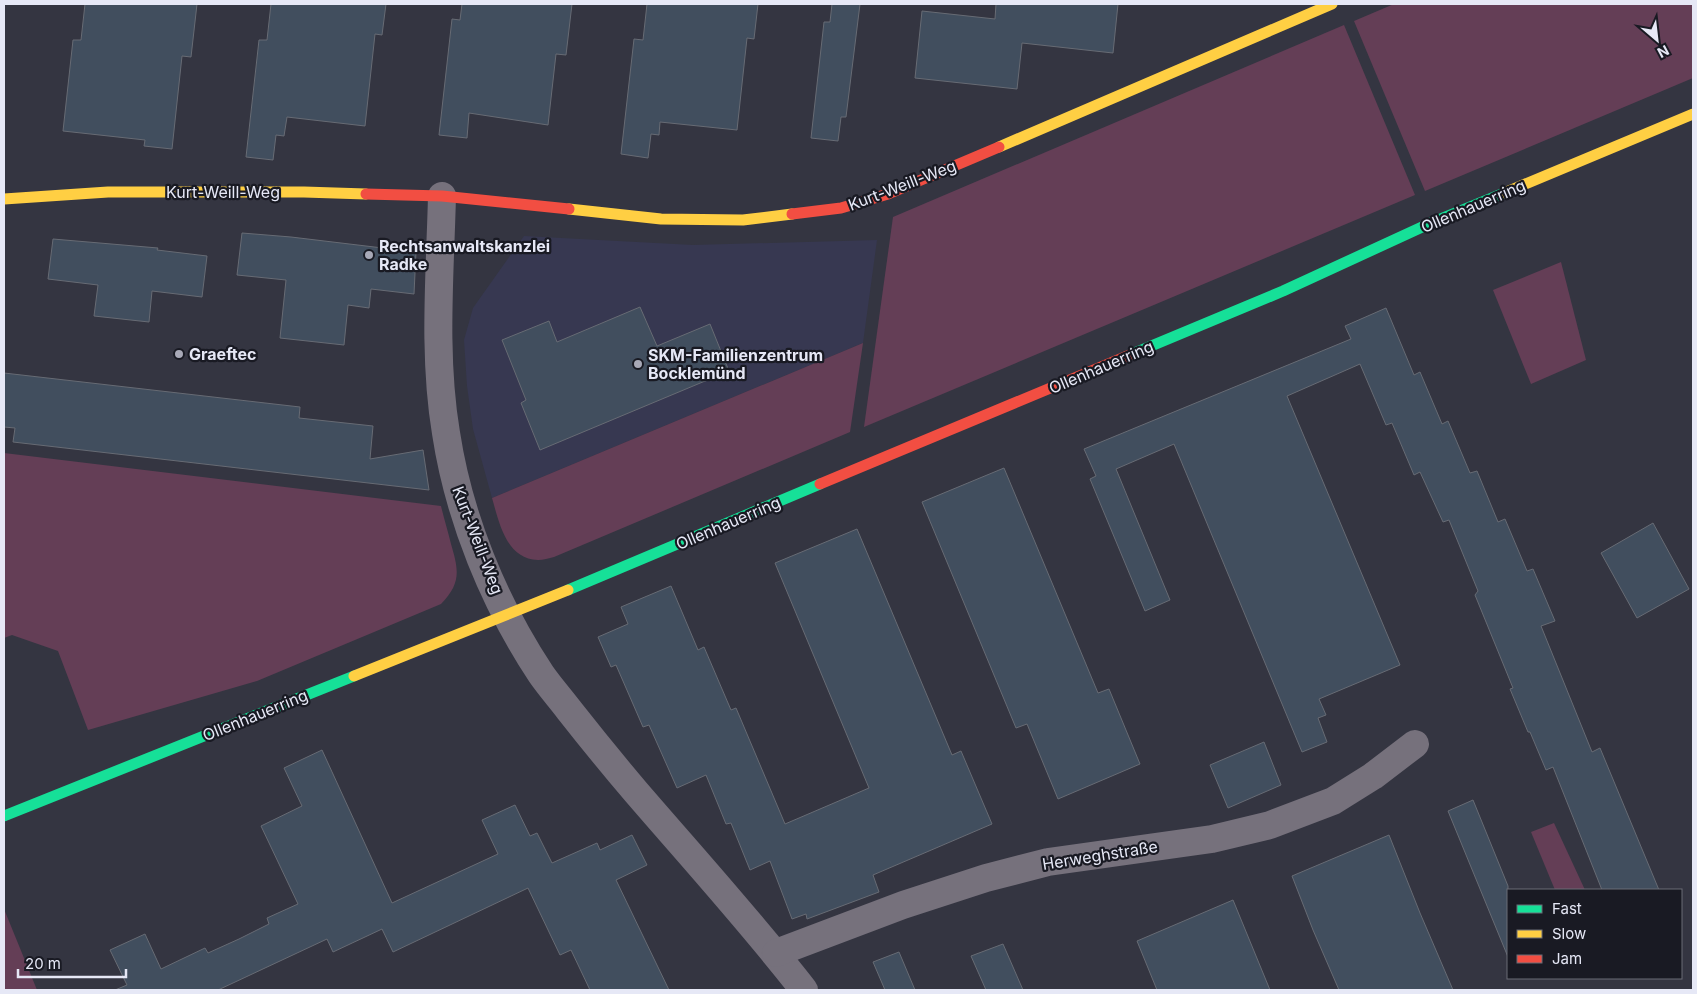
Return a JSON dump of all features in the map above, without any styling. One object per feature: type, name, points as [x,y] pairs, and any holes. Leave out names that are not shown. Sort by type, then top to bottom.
[{"type":"street","name":"Kurt-Weill-Weg","points":[[4,199],[108,192],[304,192],[442,196],[661,219],[742,220],[841,208],[888,194],[1326,5]]},
{"type":"street","name":"Ollenhauerring","points":[[4,816],[507,615],[1283,291],[1433,222],[1693,114]]},
{"type":"street","name":"Kurt-Weill-Weg","points":[[442,196],[438,359],[446,432],[453,472],[468,523],[484,565],[507,615]]},
{"type":"street","points":[[507,615],[542,674],[605,756],[776,954],[804,990]]},
{"type":"street","name":"Herweghstraße","points":[[776,954],[902,905],[1013,871],[1048,862],[1212,839],[1270,826],[1333,801],[1373,776],[1415,744]]},
{"type":"shaded area","points":[[1394,4],[1693,4],[1693,78],[1425,191],[1354,21]]},
{"type":"shaded area","points":[[1344,25],[1415,195],[864,427],[893,217]]},
{"type":"shaded area","name":"SKM-Familienzentrum Bocklemünd","points":[[524,236],[693,245],[877,240],[863,343],[492,498],[473,429],[467,386],[464,340],[473,308]]},
{"type":"shaded area","points":[[1561,262],[1586,360],[1531,384],[1493,290]]},
{"type":"shaded area","points":[[863,343],[850,432],[554,557],[538,560],[527,558],[518,553],[506,538],[492,498]]},
{"type":"shaded area","points":[[4,453],[441,506],[456,562],[457,576],[452,590],[441,604],[257,681],[88,730],[58,651],[12,635],[4,638]]},
{"type":"shaded area","points":[[1554,823],[1585,889],[1555,889],[1531,832]]},
{"type":"shaded area","points":[[4,909],[37,990],[4,990]]},
{"type":"building","points":[[85,4],[197,4],[191,57],[182,56],[172,149],[144,146],[145,140],[63,131],[73,40],[81,40]]},
{"type":"building","points":[[271,4],[386,4],[382,35],[375,34],[365,126],[287,117],[284,136],[276,135],[273,160],[246,157],[259,40],[267,40]]},
{"type":"building","points":[[462,4],[572,4],[566,55],[556,54],[548,125],[469,113],[467,138],[439,135],[452,19],[460,20]]},
{"type":"building","points":[[647,4],[758,4],[754,39],[747,38],[737,130],[660,122],[659,135],[651,134],[648,158],[621,154],[634,39],[643,40]]},
{"type":"building","points":[[832,4],[860,4],[846,117],[841,117],[838,141],[811,138],[824,22],[830,22]]},
{"type":"building","points":[[996,4],[1118,4],[1113,53],[1022,43],[1017,89],[915,78],[922,11],[995,19]]},
{"type":"building","points":[[242,233],[416,252],[414,294],[371,289],[369,308],[348,305],[344,345],[280,338],[286,280],[237,275]]},
{"type":"building","points":[[53,239],[158,248],[157,250],[207,256],[202,297],[152,291],[149,322],[94,316],[98,285],[48,279]]},
{"type":"building","points":[[640,307],[657,346],[710,324],[729,371],[540,450],[521,403],[526,400],[502,340],[549,321],[557,342]]},
{"type":"building","points":[[1386,308],[1414,375],[1420,372],[1442,424],[1448,421],[1470,473],[1477,471],[1498,522],[1505,519],[1527,571],[1533,569],[1555,621],[1541,626],[1592,752],[1600,748],[1659,889],[1602,889],[1553,767],[1546,770],[1510,689],[1513,688],[1475,595],[1478,591],[1449,520],[1443,522],[1420,472],[1414,475],[1392,423],[1386,425],[1360,364],[1287,396],[1400,665],[1319,699],[1326,715],[1318,718],[1327,742],[1302,752],[1174,444],[1116,469],[1170,600],[1145,611],[1090,479],[1096,476],[1084,449],[1351,339],[1345,326]]},
{"type":"building","points":[[4,373],[300,407],[299,418],[373,426],[370,459],[423,450],[429,490],[13,442],[15,428],[4,427]]},
{"type":"building","points":[[1004,468],[1098,693],[1109,689],[1140,764],[1058,799],[1027,724],[1016,728],[922,502]]},
{"type":"building","points":[[1653,523],[1689,589],[1637,618],[1601,553]]},
{"type":"building","points":[[857,529],[952,755],[961,751],[992,824],[873,875],[879,892],[807,919],[806,914],[792,919],[770,861],[750,870],[731,823],[726,824],[706,775],[677,788],[649,725],[643,727],[616,665],[611,667],[598,637],[628,624],[621,607],[671,586],[698,650],[704,647],[731,710],[736,708],[785,824],[869,788],[775,563]]},
{"type":"building","points":[[1264,742],[1281,785],[1228,808],[1210,765]]},
{"type":"building","points":[[322,750],[392,903],[498,854],[482,820],[515,805],[530,836],[537,833],[552,863],[597,843],[600,850],[632,835],[647,865],[616,880],[669,990],[590,990],[571,950],[560,955],[528,888],[393,952],[382,929],[333,952],[327,939],[218,990],[115,990],[127,985],[110,950],[145,934],[161,969],[205,948],[208,953],[239,939],[269,924],[267,918],[298,904],[261,826],[302,806],[284,768]]},
{"type":"building","points":[[1473,800],[1508,886],[1507,955],[1448,811]]},
{"type":"building","points":[[1389,835],[1453,990],[1339,990],[1313,930],[1292,876]]},
{"type":"building","points":[[1233,900],[1270,990],[1157,990],[1137,941]]},
{"type":"building","points":[[1003,944],[1023,990],[986,990],[971,956]]},
{"type":"building","points":[[899,952],[915,990],[885,990],[873,962]]},
{"type":"traffic: fast","points":[[1132,354],[1283,291],[1433,222],[1504,193]]},
{"type":"traffic: fast","points":[[568,590],[820,484]]},
{"type":"traffic: fast","points":[[4,816],[354,676]]},
{"type":"traffic: slow","points":[[999,147],[1332,4]]},
{"type":"traffic: slow","points":[[1504,193],[1693,114]]},
{"type":"traffic: slow","points":[[4,199],[108,192],[304,192],[366,194]]},
{"type":"traffic: slow","points":[[569,209],[661,219],[743,220],[792,214]]},
{"type":"traffic: slow","points":[[354,676],[568,590]]},
{"type":"traffic: jam","points":[[792,214],[841,208],[888,194],[999,147]]},
{"type":"traffic: jam","points":[[366,194],[442,196],[569,209]]},
{"type":"traffic: jam","points":[[820,484],[1132,354]]},
{"type":"place","name":"Rechtsanwaltskanzlei Radke","points":[[369,255]]},
{"type":"place","name":"Graeftec","points":[[179,354]]},
{"type":"place","name":"SKM-Familienzentrum Bocklemünd","points":[[638,364]]}]
